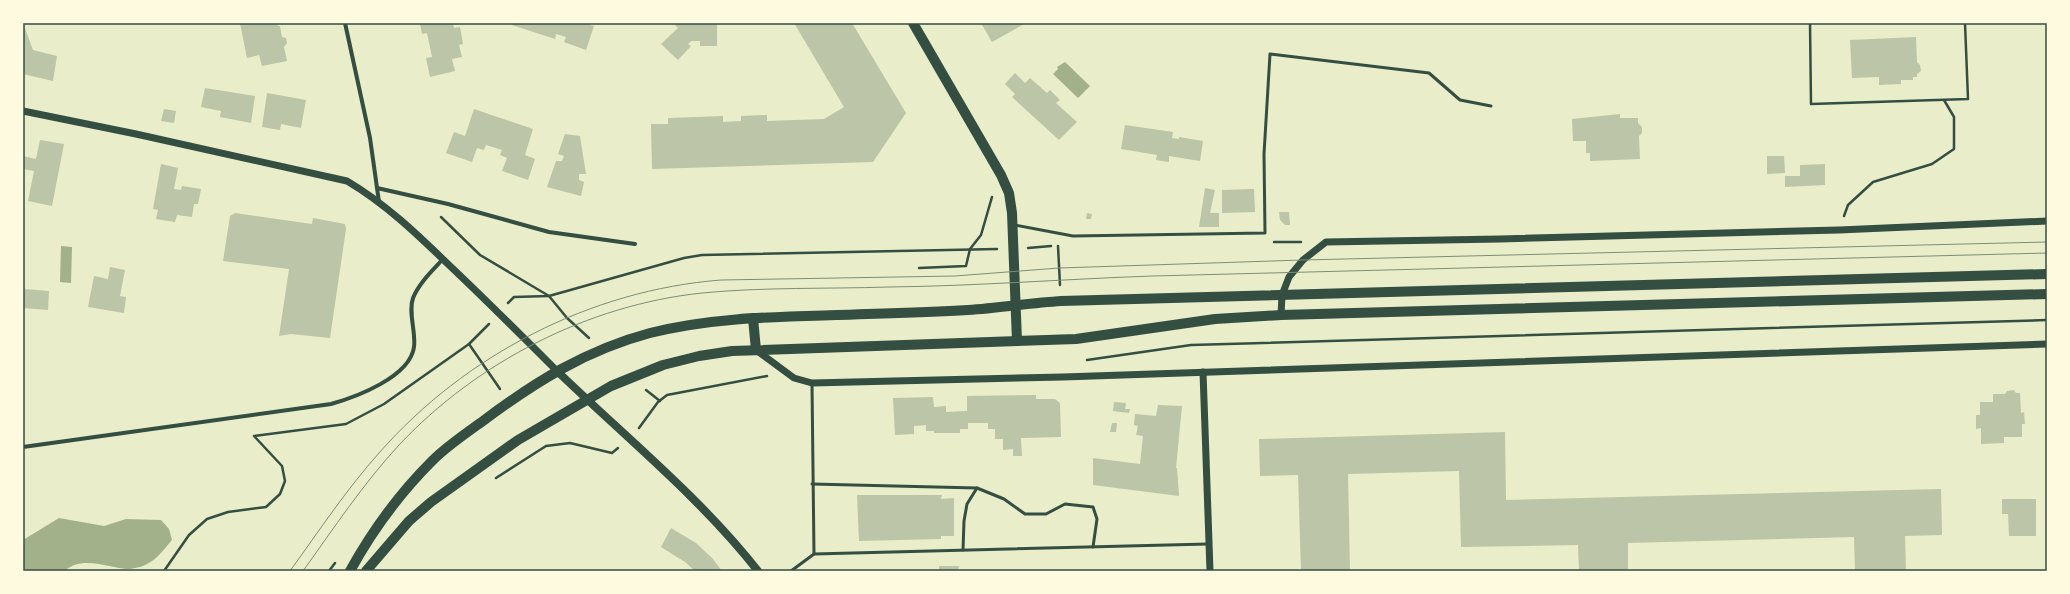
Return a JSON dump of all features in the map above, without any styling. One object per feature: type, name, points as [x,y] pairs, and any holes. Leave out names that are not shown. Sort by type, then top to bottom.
[{"type":"main road","points":[[913,23],[1001,175],[1009,193],[1013,224],[1017,341]]},
{"type":"main road","points":[[350,571],[368,539],[389,510],[432,461],[444,450],[508,402],[556,370],[581,357],[649,333],[695,324],[753,318],[946,311],[1061,301],[2047,274]]},
{"type":"main road","points":[[366,571],[409,521],[431,502],[518,440],[586,400],[629,377],[663,365],[699,356],[756,350],[1076,339],[1215,319],[1281,315],[2047,294]]},
{"type":"main road","points":[[753,318],[756,350]]},
{"type":"main road","points":[[556,370],[586,400],[629,437],[722,527],[758,571]]},
{"type":"street","points":[[345,23],[370,138],[379,203]]},
{"type":"street","points":[[23,111],[136,134],[347,181],[379,203],[443,259],[556,370]]},
{"type":"street","points":[[377,188],[448,204],[549,232],[634,244]]},
{"type":"street","points":[[1281,315],[1282,295],[1289,277],[1298,266],[1326,242],[1500,240],[1840,230],[2047,221]]},
{"type":"street","points":[[23,447],[331,404],[360,395],[394,374],[408,361],[414,347],[413,299],[421,284],[443,259]]},
{"type":"street","points":[[756,350],[784,372],[800,382],[812,383],[1202,372],[2047,344]]},
{"type":"street","points":[[1202,372],[1210,571]]},
{"type":"lane","points":[[1013,224],[1073,236],[1266,233],[1264,154],[1270,54],[1429,73],[1460,100],[1491,106]]},
{"type":"lane","points":[[812,383],[814,554]]},
{"type":"lane","points":[[812,484],[978,488],[1004,498],[1025,514],[1046,514],[1065,504],[1093,507],[1097,519],[1093,547]]},
{"type":"lane","points":[[964,550],[964,521],[967,504],[978,488]]},
{"type":"lane","points":[[792,571],[814,554],[1208,544]]},
{"type":"path","points":[[1810,23],[1811,104],[1968,99],[1965,23]]},
{"type":"path","points":[[1840,230],[1848,205],[1873,182],[1932,164],[1954,149],[1954,117],[1944,100]]},
{"type":"path","points":[[919,268],[966,266],[970,249],[981,235],[992,197],[991,190]]},
{"type":"path","points":[[422,198],[480,255],[549,296]]},
{"type":"path","points":[[164,571],[189,535],[207,519],[228,512],[266,507],[280,494],[285,481],[282,466],[254,436],[346,424],[384,404],[469,344],[514,297],[549,296],[684,258],[702,255],[1013,249],[1058,246]]},
{"type":"path","points":[[1082,360],[1191,345],[2047,320]]},
{"type":"path","points":[[469,344],[501,392]]},
{"type":"path","points":[[495,478],[546,446],[570,443],[612,453],[643,424],[658,402],[667,395],[784,372]]},
{"type":"shaded area","points":[[1065,62],[1090,86],[1078,98],[1053,74],[1058,69],[1057,67]]},
{"type":"shaded area","points":[[61,246],[72,247],[71,283],[60,282]]},
{"type":"shaded area","points":[[59,518],[104,526],[126,519],[161,520],[169,529],[172,540],[153,560],[136,568],[127,569],[87,563],[72,566],[65,571],[23,571],[23,540]]},
{"type":"building","points":[[23,23],[33,50],[57,56],[53,81],[23,74]]},
{"type":"building","points":[[240,23],[277,23],[278,26],[280,26],[282,37],[286,38],[287,43],[284,47],[287,61],[262,66],[259,55],[247,58]]},
{"type":"building","points":[[420,23],[453,23],[454,28],[460,27],[463,44],[459,45],[462,57],[452,59],[455,71],[430,77],[426,58],[432,57],[427,33],[422,34]]},
{"type":"building","points":[[512,23],[590,23],[590,25],[594,26],[586,50],[564,42],[566,37],[556,34],[555,39],[512,25]]},
{"type":"building","points":[[673,23],[717,23],[717,46],[700,46],[700,41],[691,41],[688,44],[691,46],[678,60],[661,44],[678,28]]},
{"type":"building","points":[[794,23],[852,23],[906,113],[873,162],[652,169],[651,124],[668,124],[668,118],[723,116],[723,122],[741,121],[741,116],[767,115],[767,121],[824,119],[844,107]]},
{"type":"building","points":[[981,23],[1026,23],[992,42]]},
{"type":"building","points":[[1916,37],[1917,62],[1920,65],[1921,71],[1917,74],[1917,77],[1913,77],[1913,80],[1901,80],[1901,84],[1879,85],[1879,77],[1852,78],[1850,40]]},
{"type":"building","points":[[1015,73],[1025,83],[1030,78],[1047,93],[1050,90],[1060,100],[1056,103],[1077,122],[1059,140],[1012,97],[1015,94],[1005,84]]},
{"type":"building","points":[[205,88],[255,96],[251,123],[220,117],[221,111],[201,107]]},
{"type":"building","points":[[267,93],[306,100],[301,128],[281,124],[280,130],[262,127]]},
{"type":"building","points":[[164,109],[176,111],[174,123],[161,121]]},
{"type":"building","points":[[474,109],[533,129],[525,155],[535,159],[528,180],[502,171],[507,158],[500,155],[502,150],[486,145],[484,150],[477,148],[472,162],[446,153],[454,132],[465,136]]},
{"type":"building","points":[[1620,114],[1620,118],[1638,118],[1638,123],[1642,127],[1642,133],[1639,136],[1640,159],[1590,161],[1590,153],[1586,153],[1586,141],[1573,141],[1572,119]]},
{"type":"building","points":[[1125,125],[1173,132],[1172,138],[1179,139],[1179,137],[1203,141],[1200,161],[1169,156],[1169,162],[1156,160],[1157,155],[1121,149]]},
{"type":"building","points":[[565,134],[580,136],[586,174],[579,174],[579,180],[584,182],[581,196],[547,187],[556,161],[562,161],[564,156],[558,154]]},
{"type":"building","points":[[40,140],[64,144],[52,206],[28,201],[34,171],[23,169],[23,156],[36,159]]},
{"type":"building","points":[[1767,156],[1784,156],[1785,173],[1767,174]]},
{"type":"building","points":[[161,164],[178,168],[174,189],[181,190],[182,186],[201,189],[198,204],[194,204],[192,217],[177,215],[175,222],[156,219],[158,210],[153,209]]},
{"type":"building","points":[[1825,164],[1825,185],[1785,187],[1785,176],[1800,176],[1800,165]]},
{"type":"building","points":[[1205,188],[1215,190],[1210,213],[1219,213],[1219,227],[1199,227]]},
{"type":"building","points":[[1254,189],[1255,212],[1222,213],[1222,190]]},
{"type":"building","points":[[1279,212],[1289,212],[1290,225],[1285,225],[1280,220]]},
{"type":"building","points":[[235,213],[312,224],[313,218],[345,224],[346,229],[330,338],[291,334],[279,336],[289,269],[223,261],[230,216]]},
{"type":"building","points":[[1087,213],[1092,214],[1091,219],[1086,219]]},
{"type":"building","points":[[110,267],[125,270],[120,296],[126,297],[124,313],[88,307],[94,276],[108,279]]},
{"type":"building","points":[[23,286],[25,289],[49,291],[48,310],[23,308]]},
{"type":"building","points":[[2014,390],[2016,393],[2020,393],[2021,413],[2024,412],[2025,424],[2022,424],[2022,437],[2004,437],[2004,443],[1981,444],[1981,428],[1976,429],[1976,415],[1980,415],[1980,402],[1993,402],[1993,394],[2005,394],[2007,391]]},
{"type":"building","points":[[1036,395],[1036,399],[1055,399],[1060,403],[1061,437],[1021,438],[1022,456],[1013,456],[1013,449],[1003,450],[1003,439],[995,439],[995,429],[988,429],[988,423],[968,423],[968,429],[960,429],[960,433],[934,433],[934,431],[926,431],[926,425],[914,426],[914,434],[895,435],[893,398],[933,397],[934,407],[946,406],[946,412],[967,411],[967,396]]},
{"type":"building","points":[[1114,402],[1126,403],[1125,409],[1130,409],[1129,413],[1113,411]]},
{"type":"building","points":[[1158,405],[1182,406],[1176,468],[1179,496],[1093,485],[1093,458],[1140,464],[1143,436],[1136,435],[1138,426],[1134,425],[1135,414],[1156,416]]},
{"type":"building","points":[[1112,423],[1117,423],[1116,432],[1110,432]]},
{"type":"building","points":[[1505,432],[1506,500],[1941,489],[1942,535],[1905,536],[1906,571],[1855,571],[1854,537],[1628,543],[1628,571],[1579,571],[1578,545],[1461,547],[1459,471],[1348,474],[1350,571],[1301,571],[1298,475],[1260,476],[1259,439]]},
{"type":"building","points":[[857,495],[942,495],[941,499],[954,498],[954,536],[941,536],[941,539],[859,541]]},
{"type":"building","points":[[2002,499],[2036,499],[2036,536],[2009,536],[2008,514],[2002,514]]},
{"type":"building","points":[[671,528],[696,543],[713,559],[722,571],[695,571],[685,562],[661,547]]},
{"type":"building","points":[[939,566],[959,566],[958,571],[939,571]]},
{"type":"tram line","points":[[290,571],[344,496],[379,453],[413,418],[450,386],[491,358],[534,334],[578,313],[625,297],[673,286],[721,280],[955,276],[1059,268],[1303,260],[2047,242]]},
{"type":"tram line","points":[[303,571],[349,506],[399,445],[430,415],[463,388],[499,364],[537,342],[577,324],[618,310],[659,300],[702,293],[796,288],[955,285],[1153,276],[2047,253]]}]
